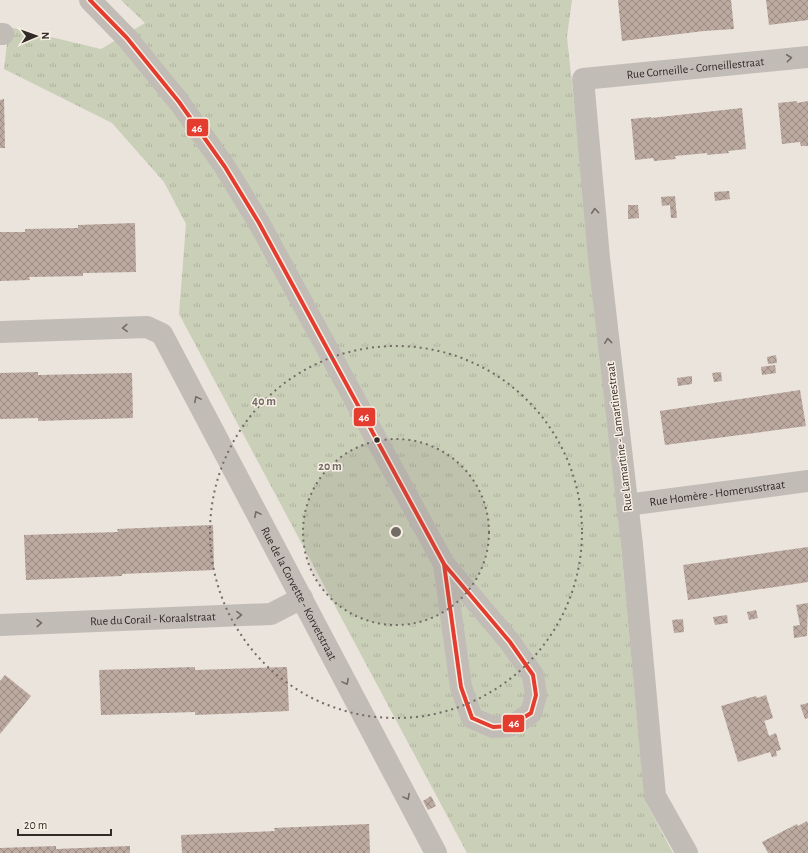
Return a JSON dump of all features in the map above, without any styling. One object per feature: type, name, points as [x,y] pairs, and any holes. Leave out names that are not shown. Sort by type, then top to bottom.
[{"type":"street","points":[[90,0],[127,38],[179,102],[226,167],[444,564],[510,642],[533,675],[536,695],[531,713],[519,722],[510,726],[493,727],[472,718],[461,687],[444,564]]},
{"type":"street","name":"Rue Corneille - Corneillestraat","points":[[583,79],[808,57]]},
{"type":"street","name":"Rue Lamartine - Lamartinestraat","points":[[583,79],[599,258],[633,553],[656,796],[687,853]]},
{"type":"street","name":"Rue de la Corvette - Korvetstraat","points":[[0,332],[147,327],[162,334],[436,853]]},
{"type":"street","name":"Rue Homère - Homerusstraat","points":[[627,505],[808,480]]},
{"type":"street","name":"Rue du Corail - Koraalstraat","points":[[0,624],[271,614],[302,598]]},
{"type":"green space","points":[[121,0],[572,0],[567,37],[614,472],[645,801],[673,853],[467,853],[179,314],[186,224],[164,182],[112,123],[4,69],[9,27],[101,49],[145,23]]},
{"type":"building","points":[[618,0],[731,0],[734,29],[704,31],[622,41]]},
{"type":"building","points":[[766,0],[808,0],[808,20],[769,25]]},
{"type":"building","points":[[4,99],[5,148],[0,148],[0,100]]},
{"type":"building","points":[[797,101],[797,103],[808,101],[808,146],[801,146],[800,142],[782,144],[778,103]]},
{"type":"building","points":[[742,108],[746,149],[728,151],[729,153],[707,155],[707,153],[675,156],[676,159],[654,161],[653,158],[635,160],[631,119]]},
{"type":"building","points":[[729,191],[730,199],[715,201],[714,192]]},
{"type":"building","points":[[675,196],[677,218],[671,218],[670,205],[662,206],[661,197]]},
{"type":"building","points":[[628,205],[638,205],[639,218],[628,219]]},
{"type":"building","points":[[135,223],[136,272],[83,273],[83,276],[29,277],[30,280],[0,281],[0,232],[25,232],[25,229],[78,228],[78,225]]},
{"type":"building","points":[[776,355],[777,363],[768,364],[767,357]]},
{"type":"building","points":[[775,365],[776,373],[762,375],[761,367]]},
{"type":"building","points":[[38,372],[38,375],[132,373],[133,418],[38,421],[38,418],[0,419],[0,373]]},
{"type":"building","points":[[721,372],[722,381],[714,382],[712,373]]},
{"type":"building","points":[[692,376],[692,384],[678,386],[677,378]]},
{"type":"building","points":[[800,390],[806,426],[665,445],[660,411]]},
{"type":"building","points":[[213,525],[214,570],[26,580],[24,535],[118,532],[117,529]]},
{"type":"building","points":[[808,547],[808,582],[688,600],[683,565]]},
{"type":"building","points":[[808,603],[807,636],[794,638],[793,626],[800,625],[796,605]]},
{"type":"building","points":[[756,610],[758,618],[749,620],[747,612]]},
{"type":"building","points":[[727,615],[728,623],[715,625],[713,617]]},
{"type":"building","points":[[683,619],[684,632],[674,633],[672,620]]},
{"type":"building","points":[[195,667],[195,670],[287,667],[289,711],[195,715],[195,712],[101,715],[99,670]]},
{"type":"building","points":[[5,675],[31,696],[0,734],[0,681]]},
{"type":"building","points":[[766,695],[773,718],[764,721],[769,736],[776,733],[781,750],[776,751],[777,756],[772,757],[770,752],[738,762],[721,706],[756,696],[757,698]]},
{"type":"building","points":[[808,703],[808,718],[805,719],[800,705]]},
{"type":"building","points":[[431,796],[436,806],[428,810],[423,801]]},
{"type":"building","points":[[807,821],[808,853],[768,853],[762,842],[797,824],[798,826]]},
{"type":"building","points":[[369,824],[370,853],[182,853],[181,835],[275,831],[274,828]]},
{"type":"building","points":[[56,846],[56,849],[130,846],[130,853],[0,853],[0,848]]},
{"type":"transit line","name":"46","points":[[90,0],[127,38],[179,102],[225,167],[259,223],[444,564]]},
{"type":"transit line","name":"46","points":[[444,564],[510,642],[533,675],[536,695],[531,713],[510,726],[493,727],[472,718],[461,687],[444,564]]}]
